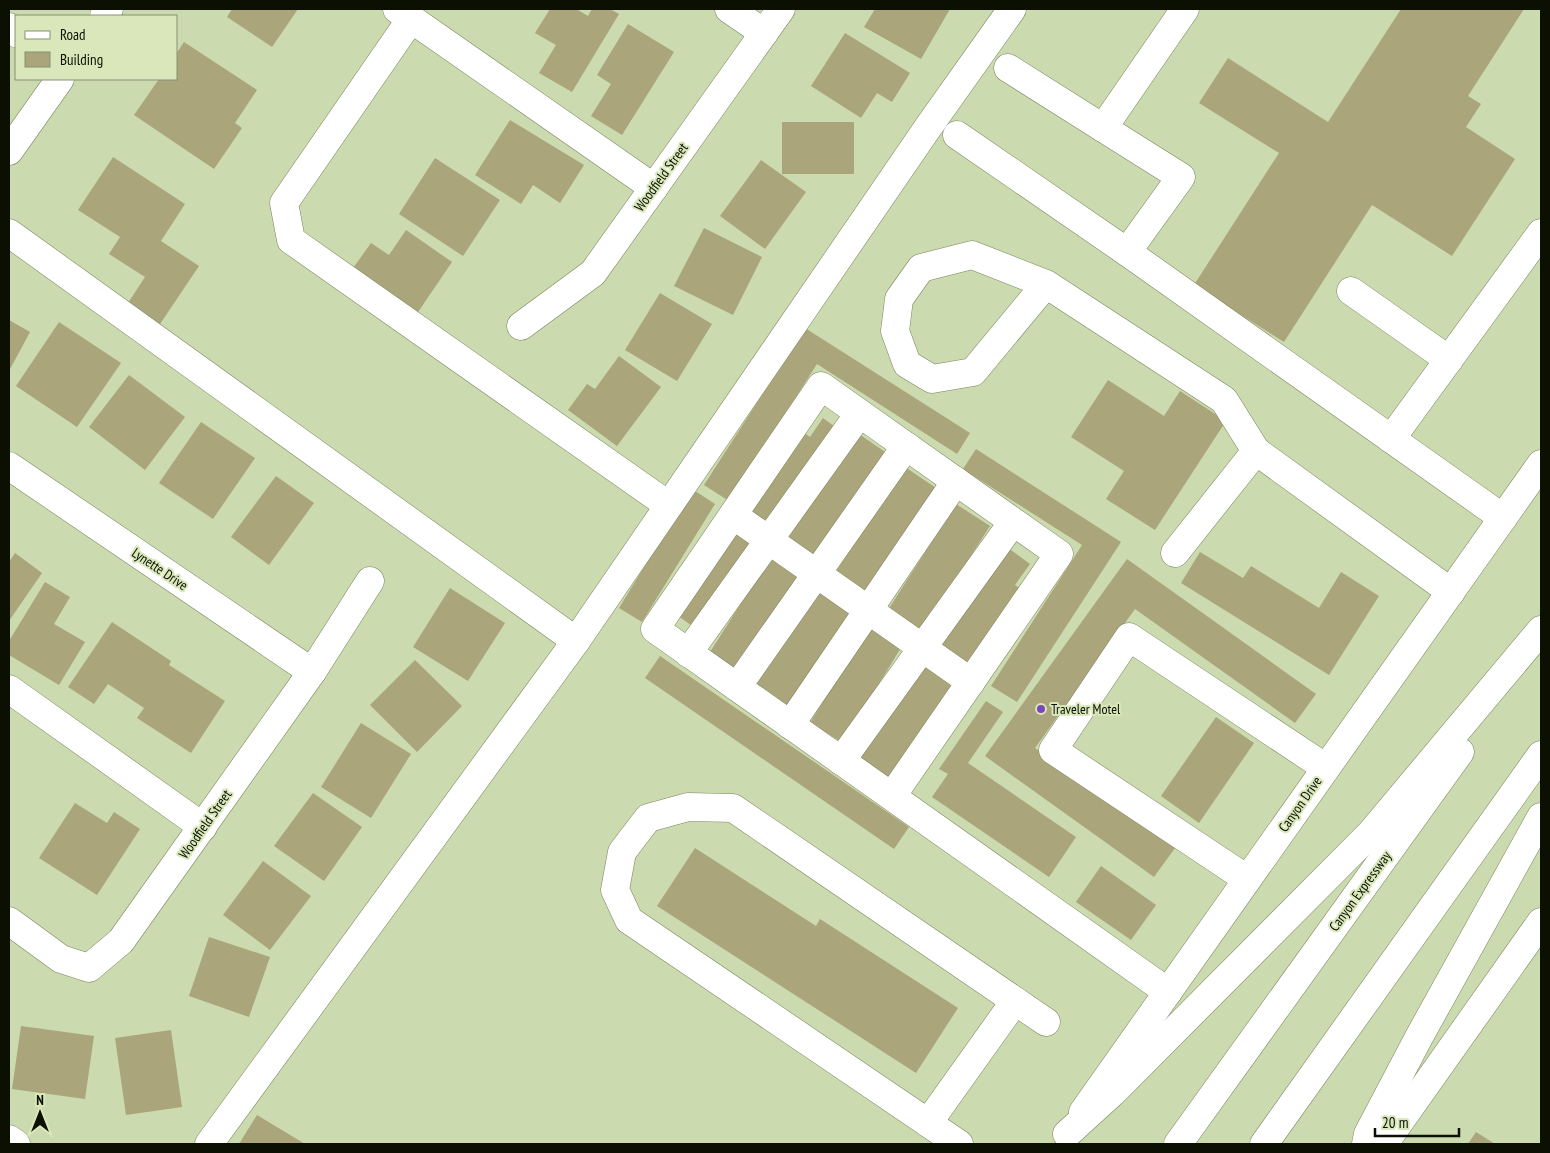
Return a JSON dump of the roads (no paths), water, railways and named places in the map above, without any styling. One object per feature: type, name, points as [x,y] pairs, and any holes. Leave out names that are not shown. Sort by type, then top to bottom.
[{"type":"main road","points":[[729,9],[764,34]]},
{"type":"main road","name":"Woodfield Street","points":[[522,326],[593,273],[781,9]]},
{"type":"main road","points":[[209,1144],[576,641],[929,126],[1012,9]]},
{"type":"main road","points":[[1103,128],[1186,9]]},
{"type":"main road","points":[[654,188],[404,14],[284,203],[291,240],[668,505]]},
{"type":"main road","points":[[1008,68],[1181,177],[1127,252]]},
{"type":"main road","points":[[9,151],[59,80]]},
{"type":"main road","points":[[957,135],[1127,252],[1504,518]]},
{"type":"main road","points":[[1391,439],[1541,232]]},
{"type":"main road","points":[[9,233],[576,641]]},
{"type":"main road","points":[[1046,284],[973,372],[932,379],[907,364],[895,330],[899,299],[922,268],[972,255],[1046,284],[1224,400],[1256,451],[1451,592]]},
{"type":"main road","points":[[1351,291],[1449,360]]},
{"type":"main road","points":[[892,796],[1059,554],[821,386],[655,629],[1168,992]]},
{"type":"main road","points":[[688,653],[860,414]]},
{"type":"main road","points":[[737,687],[906,446]]},
{"type":"main road","points":[[1175,553],[1256,451]]},
{"type":"main road","name":"Canyon Drive","points":[[1063,1139],[1541,464]]},
{"type":"main road","name":"Lynette Drive","points":[[9,466],[312,672]]},
{"type":"main road","points":[[790,724],[956,481]]},
{"type":"main road","points":[[733,515],[971,682]]},
{"type":"main road","points":[[841,761],[1013,522]]},
{"type":"main road","name":"Woodfield Street","points":[[9,921],[61,959],[89,968],[121,941],[312,672],[370,581]]},
{"type":"main road","points":[[1063,1139],[1371,832],[1541,630]]},
{"type":"main road","points":[[1247,879],[1053,750],[1129,637],[1326,768]]},
{"type":"main road","name":"Canyon Expressway","points":[[1178,1144],[1541,639]]},
{"type":"main road","points":[[9,689],[203,827]]},
{"type":"main road","points":[[1264,1144],[1541,755]]},
{"type":"main road","points":[[959,1144],[629,920],[615,890],[622,852],[648,818],[688,808],[734,808],[1046,1022]]},
{"type":"main road","points":[[1366,1144],[1368,1134],[1419,1037],[1541,817]]},
{"type":"main road","points":[[1384,1144],[1541,922]]},
{"type":"main road","points":[[928,1123],[1015,1001]]},
{"type":"main road","points":[[9,1139],[16,1144]]},
{"type":"place","name":"Traveler Motel","points":[[1041,709]]}]
